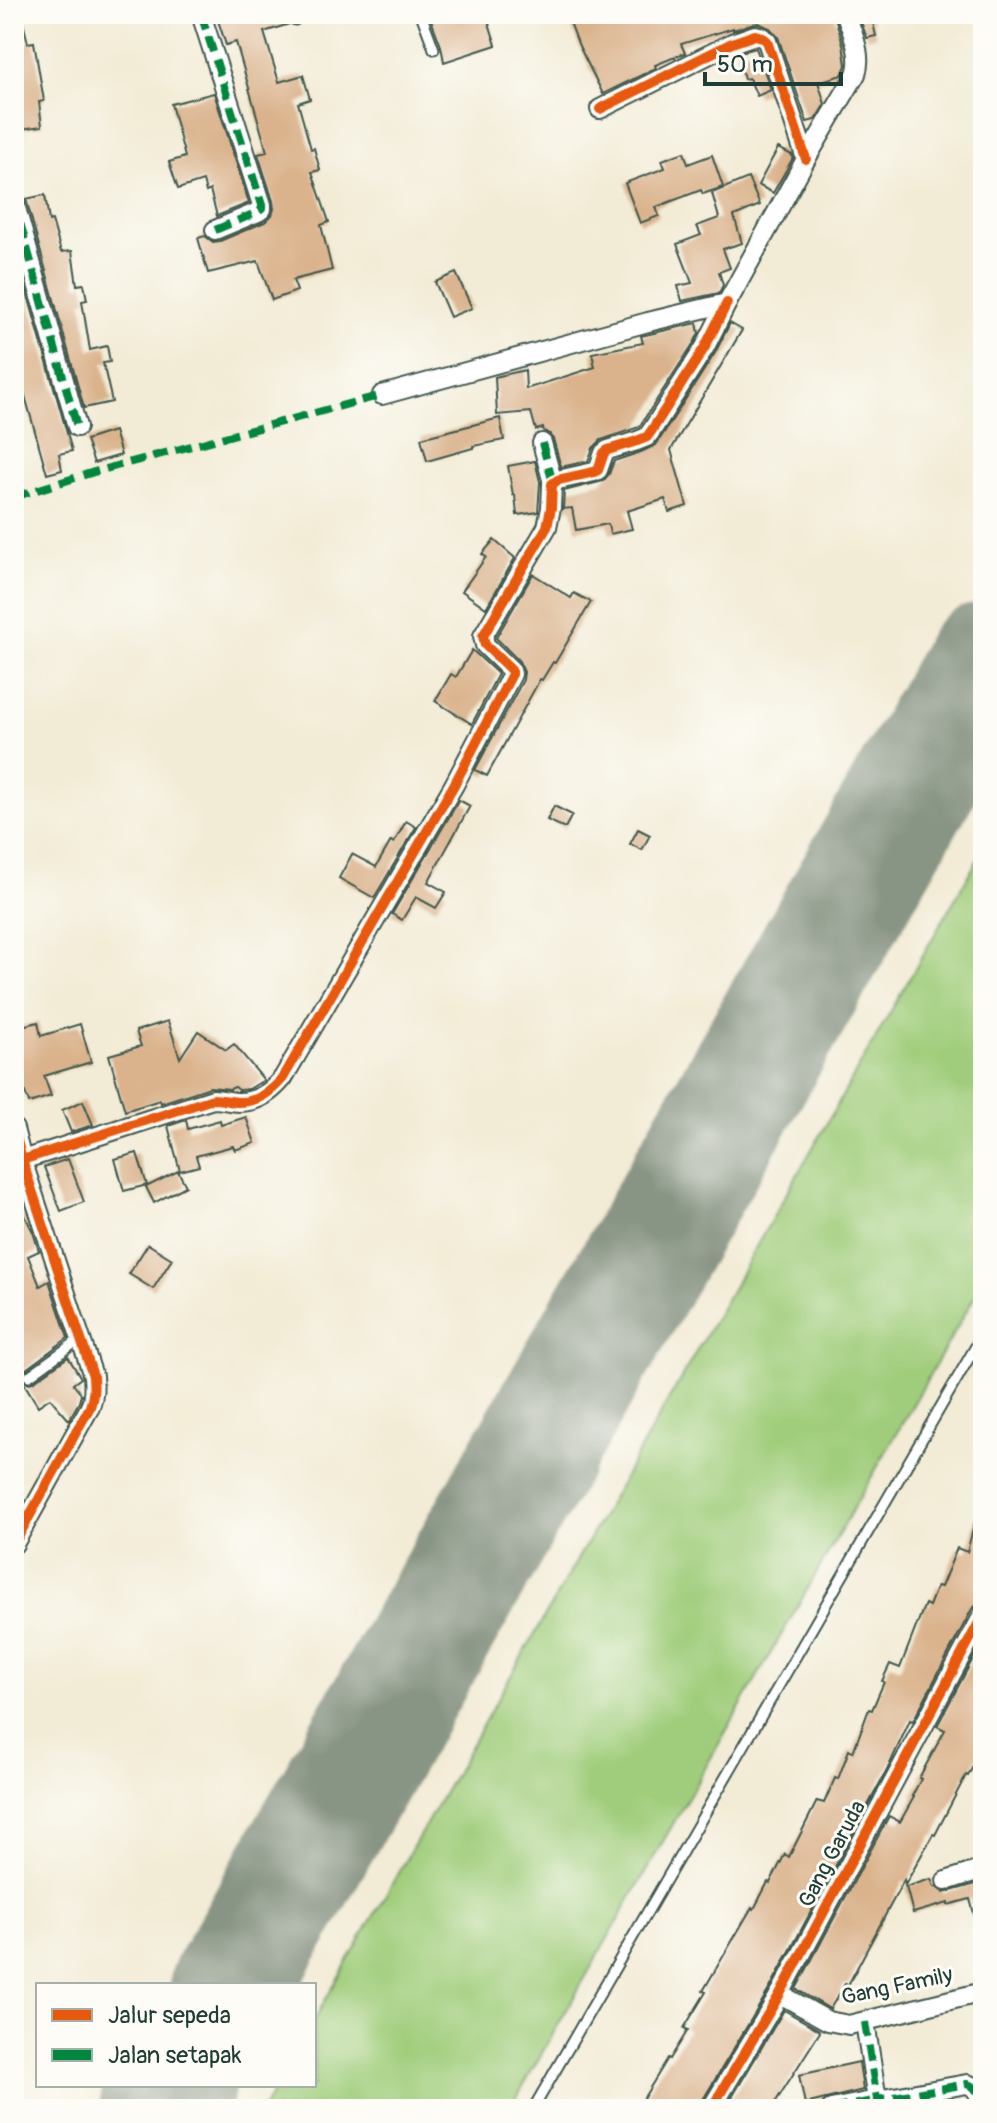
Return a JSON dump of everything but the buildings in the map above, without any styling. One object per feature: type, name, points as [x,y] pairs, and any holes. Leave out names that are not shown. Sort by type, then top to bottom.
[{"type":"street","points":[[201,14],[262,205],[258,212],[215,230]]},
{"type":"street","points":[[553,483],[594,472],[608,450],[647,437],[705,347],[859,66],[846,14]]},
{"type":"street","points":[[600,109],[732,43],[755,35],[767,41],[806,159]]},
{"type":"street","points":[[14,201],[77,427]]},
{"type":"street","points":[[382,395],[727,303]]},
{"type":"street","points":[[22,1160],[213,1099],[240,1102],[258,1098],[272,1091],[283,1078],[454,785],[512,674],[485,645],[483,636],[547,527],[553,483],[542,443]]},
{"type":"street","points":[[14,1129],[93,1376],[94,1396],[14,1544]]},
{"type":"street","name":"Gang Garuda","points":[[711,2109],[780,1994],[983,1615]]},
{"type":"street","points":[[946,1881],[983,1869]]},
{"type":"street","name":"Gang Family","points":[[780,1994],[828,2021],[849,2025],[983,1992]]},
{"type":"street","points":[[865,2022],[877,2100]]},
{"type":"street","points":[[831,2109],[967,2084],[979,2093],[981,2109]]},
{"type":"lane","points":[[421,14],[434,49]]},
{"type":"lane","points":[[533,2109],[983,1334]]},
{"type":"lane","points":[[29,1376],[80,1339]]},
{"type":"green space","points":[[983,850],[983,1282],[510,2109],[263,2109],[276,2087],[316,2087],[316,2017]]},
{"type":"runway","points":[[232,1983],[983,664]]},
{"type":"runway","points":[[160,2109],[173,2087]]},
{"type":"marked path","points":[[201,14],[262,205],[258,212],[215,230]]},
{"type":"marked path","points":[[14,201],[77,427]]},
{"type":"marked path","points":[[14,497],[94,472],[382,395]]},
{"type":"marked path","points":[[542,443],[553,483]]},
{"type":"marked path","points":[[865,2022],[877,2100],[967,2084],[976,2090],[981,2109]]},
{"type":"marked path","points":[[831,2109],[877,2100]]},
{"type":"cycle path","points":[[600,109],[732,43],[755,35],[767,41],[806,159]]},
{"type":"cycle path","points":[[22,1160],[213,1099],[252,1100],[269,1092],[283,1078],[454,785],[512,674],[485,645],[483,636],[547,527],[552,484],[594,472],[608,450],[647,437],[705,347],[727,303]]},
{"type":"cycle path","points":[[14,1129],[93,1376],[94,1388],[90,1407],[14,1544]]},
{"type":"cycle path","points":[[711,2109],[780,1994],[983,1615]]}]
